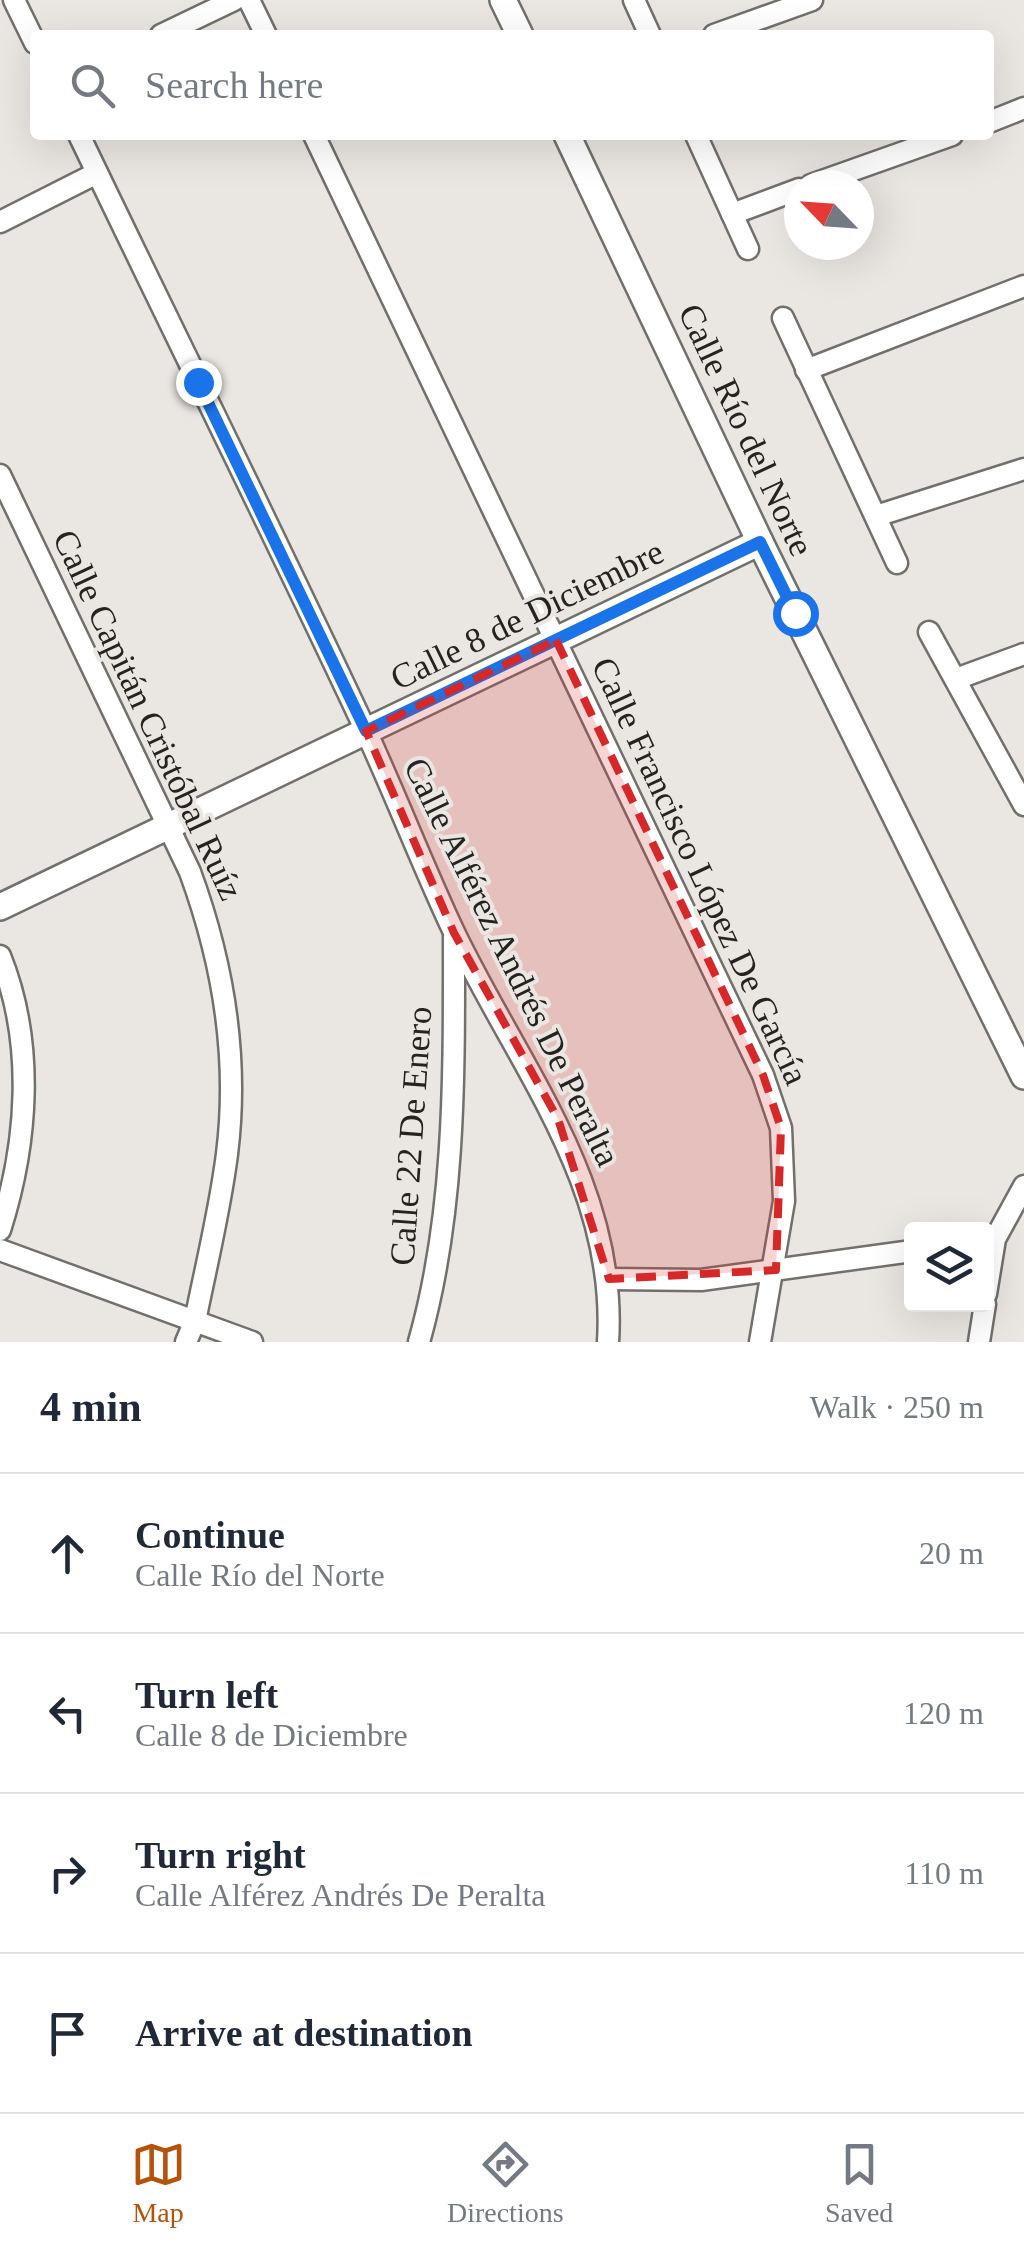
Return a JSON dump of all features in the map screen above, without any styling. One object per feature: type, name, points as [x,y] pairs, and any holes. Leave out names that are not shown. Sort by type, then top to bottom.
[{"type":"street","points":[[0,5],[13,0],[30,34]]},
{"type":"street","points":[[171,30],[234,0]]},
{"type":"street","points":[[249,0],[264,30]]},
{"type":"street","points":[[503,0],[518,30]]},
{"type":"street","points":[[634,0],[648,30]]},
{"type":"street","points":[[728,30],[812,0]]},
{"type":"street","points":[[994,120],[1024,108]]},
{"type":"street","name":"Calle Alférez Andrés De Peralta","points":[[81,140],[366,731],[454,933],[558,1119],[591,1202],[608,1278],[608,1342]]},
{"type":"street","name":"Calle Francisco López De García","points":[[316,140],[764,1075],[781,1128],[784,1202],[776,1270],[760,1342]]},
{"type":"street","name":"Calle Río del Norte","points":[[569,140],[760,542],[1024,1076]]},
{"type":"street","points":[[698,140],[748,249]]},
{"type":"street","points":[[854,170],[938,140]]},
{"type":"street","points":[[0,222],[97,173]]},
{"type":"street","points":[[732,214],[784,195]]},
{"type":"street","points":[[806,370],[1024,286]]},
{"type":"street","points":[[782,318],[897,564]]},
{"type":"street","points":[[876,516],[1024,469]]},
{"type":"street","name":"Calle Capitán Cristóbal Ruíz","points":[[0,475],[209,924],[230,1042],[228,1152],[196,1321],[186,1342]]},
{"type":"street","name":"Calle 8 de Diciembre","points":[[0,907],[760,542]]},
{"type":"street","points":[[928,632],[1024,804]]},
{"type":"street","points":[[956,680],[1024,654]]},
{"type":"street","name":"Calle 22 De Enero","points":[[420,1342],[444,1232],[454,1064],[454,933]]},
{"type":"street","points":[[0,956],[14,990],[24,1087],[20,1144],[0,1230]]},
{"type":"street","points":[[994,1235],[1024,1186]]},
{"type":"street","points":[[0,1250],[252,1342]]},
{"type":"street","points":[[608,1278],[701,1280],[904,1252]]},
{"type":"street","points":[[979,1342],[984,1312]]},
{"type":"highlighted area","points":[[556,640],[763,1075],[781,1128],[776,1270],[609,1279],[558,1119],[454,933],[366,731]]},
{"type":"route","points":[[198,382],[366,731],[760,542],[795,613]]}]
